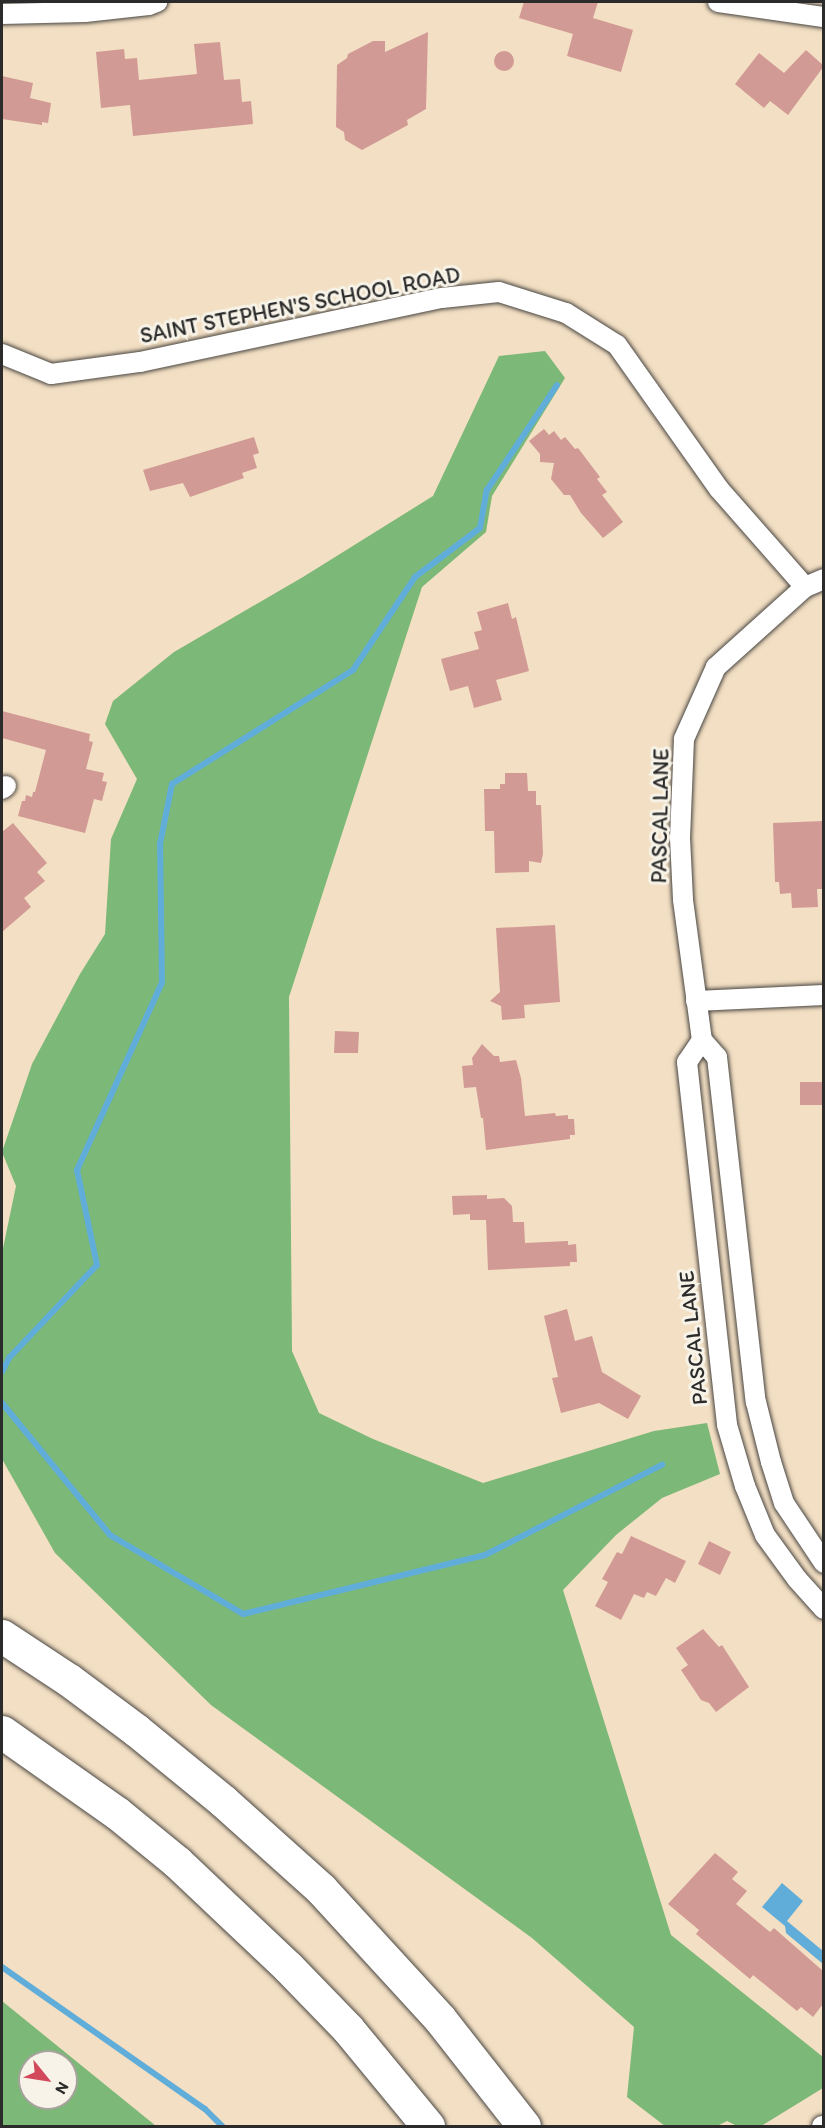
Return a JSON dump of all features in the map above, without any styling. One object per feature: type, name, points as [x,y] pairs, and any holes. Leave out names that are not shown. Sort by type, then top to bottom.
[{"type":"highway","points":[[2,1636],[69,1680],[136,1730],[223,1801],[313,1882],[440,2019],[524,2127]]},
{"type":"highway","points":[[2,1732],[117,1813],[177,1862],[288,1967],[348,2029],[428,2127]]},
{"type":"street","points":[[2,14],[85,12],[149,5],[157,2]]},
{"type":"street","points":[[718,2],[824,17]]},
{"type":"street","name":"SAINT STEPHEN'S SCHOOL ROAD","points":[[2,354],[51,374],[140,362],[442,298],[499,292],[566,312],[617,345],[719,489],[805,587]]},
{"type":"street","name":"PASCAL LANE","points":[[824,579],[805,587],[716,667],[684,740],[680,838],[683,900],[702,1040],[717,1057],[756,1402],[784,1503],[824,1563]]},
{"type":"street","points":[[696,1001],[824,995]]},
{"type":"street","name":"PASCAL LANE","points":[[702,1040],[687,1062],[727,1425],[745,1486],[765,1535],[796,1579],[824,1609]]},
{"type":"green space","points":[[545,351],[565,378],[492,496],[486,532],[422,587],[289,997],[292,1351],[319,1413],[373,1439],[483,1483],[654,1431],[707,1423],[720,1474],[662,1498],[616,1535],[563,1590],[671,1935],[823,2057],[823,2088],[761,2126],[737,2126],[727,2121],[717,2126],[665,2126],[627,2097],[634,2027],[532,1938],[211,1705],[55,1553],[2,1459],[2,1253],[16,1186],[2,1152],[32,1064],[80,974],[105,934],[111,839],[137,779],[105,724],[113,701],[174,652],[303,577],[433,496],[499,356]]},
{"type":"green space","points":[[2,2001],[62,2050],[18,2050],[18,2110],[78,2110],[78,2063],[156,2126],[2,2126]]},
{"type":"water","points":[[782,1883],[803,1901],[787,1921],[823,1951],[823,1964],[786,1933],[785,1926],[762,1907]]},
{"type":"building","points":[[524,2],[598,2],[593,18],[633,30],[621,72],[567,56],[573,34],[519,18]]},
{"type":"building","points":[[428,32],[426,109],[407,120],[408,125],[362,150],[345,140],[344,132],[336,127],[337,65],[347,58],[348,54],[373,41],[385,41],[385,52]]},
{"type":"building","points":[[220,42],[224,80],[240,79],[242,102],[251,101],[253,124],[133,136],[130,105],[101,108],[96,52],[124,49],[125,59],[137,58],[139,80],[197,74],[194,44]]},
{"type":"building","points":[[806,50],[824,66],[788,115],[770,101],[764,108],[735,84],[759,53],[784,73]]},
{"type":"building","points":[[504,51],[511,54],[514,61],[511,68],[504,71],[497,68],[494,61],[497,54]]},
{"type":"building","points":[[2,76],[33,83],[30,98],[51,103],[48,123],[42,122],[42,125],[2,119]]},
{"type":"building","points":[[544,429],[549,435],[554,431],[561,440],[565,437],[575,449],[578,448],[600,477],[597,479],[607,492],[602,495],[623,522],[603,538],[581,513],[570,495],[564,495],[551,479],[554,463],[540,462],[540,454],[529,441]]},
{"type":"building","points":[[254,437],[259,453],[253,455],[257,468],[242,473],[244,478],[190,497],[183,483],[150,491],[143,470]]},
{"type":"building","points":[[508,603],[512,619],[516,617],[529,671],[496,680],[502,700],[474,708],[468,686],[450,691],[441,659],[479,649],[474,632],[482,630],[477,612]]},
{"type":"building","points":[[2,711],[90,734],[89,741],[93,742],[86,769],[104,773],[102,781],[107,782],[102,801],[94,799],[85,833],[18,816],[26,795],[32,797],[35,792],[46,750],[2,738]]},
{"type":"building","points":[[505,773],[527,773],[528,791],[536,791],[536,805],[541,805],[543,854],[541,863],[529,861],[529,872],[495,873],[494,831],[485,831],[484,789],[500,789],[500,784],[505,784]]},
{"type":"building","points":[[824,821],[824,889],[817,889],[818,907],[792,908],[791,893],[780,894],[779,882],[775,882],[773,823]]},
{"type":"building","points":[[13,823],[47,863],[37,872],[45,881],[24,898],[31,907],[2,932],[2,832]]},
{"type":"building","points":[[555,925],[560,1002],[524,1005],[525,1018],[502,1020],[501,1006],[490,1001],[500,992],[496,928]]},
{"type":"building","points":[[335,1031],[359,1032],[358,1053],[334,1053]]},
{"type":"building","points":[[482,1044],[494,1056],[499,1056],[500,1062],[516,1060],[521,1078],[525,1116],[555,1113],[556,1116],[568,1115],[568,1119],[574,1119],[575,1135],[570,1135],[570,1139],[486,1150],[483,1118],[481,1118],[476,1087],[464,1088],[462,1066],[473,1065],[472,1058]]},
{"type":"building","points":[[800,1082],[824,1082],[824,1105],[800,1105]]},
{"type":"building","points":[[487,1195],[487,1199],[504,1198],[512,1206],[513,1222],[524,1222],[525,1243],[568,1241],[568,1245],[576,1244],[577,1262],[570,1262],[570,1266],[488,1270],[486,1220],[470,1220],[470,1214],[453,1215],[452,1196]]},
{"type":"building","points":[[567,1309],[575,1341],[592,1336],[602,1372],[641,1396],[628,1419],[599,1403],[561,1413],[552,1378],[558,1377],[544,1316]]},
{"type":"building","points":[[631,1536],[686,1561],[675,1583],[666,1578],[656,1596],[647,1592],[644,1598],[634,1594],[621,1620],[595,1606],[608,1582],[602,1579],[617,1552],[622,1554]]},
{"type":"building","points":[[709,1541],[731,1552],[720,1575],[698,1564]]},
{"type":"building","points":[[703,1629],[719,1647],[722,1645],[749,1687],[716,1712],[709,1703],[701,1700],[681,1670],[688,1665],[676,1648]]},
{"type":"building","points":[[715,1853],[738,1872],[732,1879],[747,1891],[736,1904],[770,1932],[774,1928],[823,1971],[823,2004],[813,2017],[801,2007],[797,2011],[753,1975],[750,1979],[696,1934],[699,1930],[668,1904]]},
{"type":"waterway","points":[[2,1372],[9,1358],[97,1265],[77,1170],[162,983],[160,844],[172,784],[353,670],[415,577],[480,528],[487,490],[557,385]]},
{"type":"waterway","points":[[2,1403],[110,1535],[243,1614],[485,1555],[662,1465]]},
{"type":"waterway","points":[[2,1967],[205,2109],[222,2126]]}]
